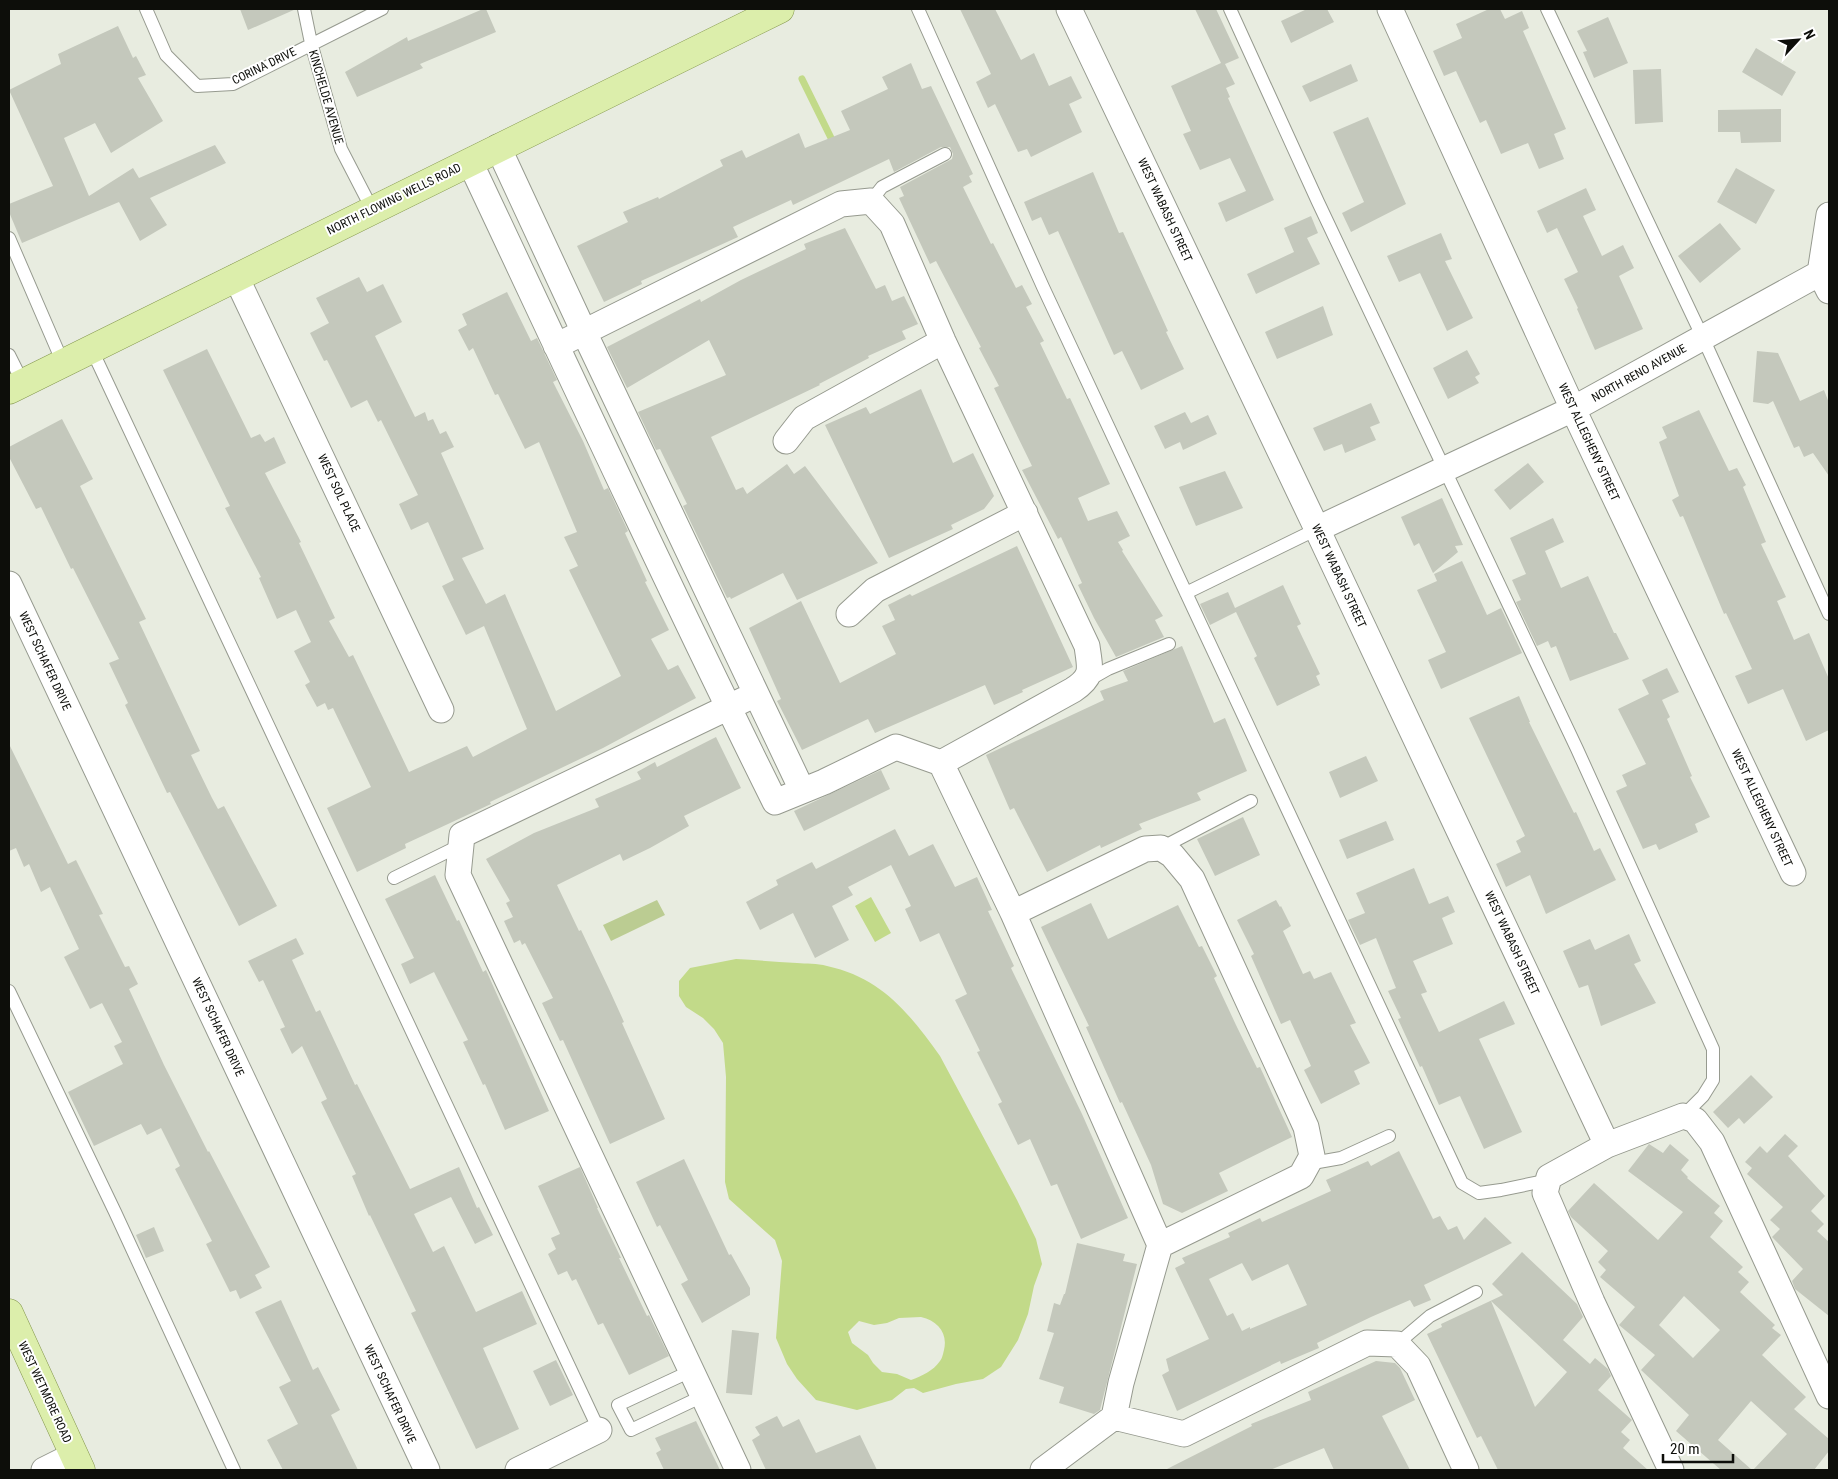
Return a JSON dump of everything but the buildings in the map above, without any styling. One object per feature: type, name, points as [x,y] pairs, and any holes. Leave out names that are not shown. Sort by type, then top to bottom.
[{"type":"main road","name":"NORTH FLOWING WELLS ROAD","points":[[16,386],[780,9]]},
{"type":"main road","name":"WEST WETMORE ROAD","points":[[9,1313],[78,1462]]},
{"type":"street","name":"WEST WABASH STREET","points":[[1070,9],[1607,1145]]},
{"type":"street","name":"WEST ALLEGHENY STREET","points":[[1390,9],[1573,409],[1792,873]]},
{"type":"street","points":[[498,147],[802,790]]},
{"type":"street","points":[[470,162],[728,708],[775,802],[824,782],[896,747],[941,763],[1013,913],[1160,1245],[1124,1373],[1114,1417],[1043,1470]]},
{"type":"street","points":[[556,346],[841,204],[871,201],[892,224],[943,341],[1087,646],[1090,669],[1085,682],[1073,690],[941,763]]},
{"type":"street","points":[[1825,282],[1829,215]]},
{"type":"street","name":"WEST SOL PLACE","points":[[236,278],[441,710]]},
{"type":"street","name":"NORTH RENO AVENUE","points":[[1317,529],[1573,409],[1703,338],[1825,282]]},
{"type":"street","points":[[786,441],[804,418],[943,341]]},
{"type":"street","points":[[849,614],[875,590],[1025,513]]},
{"type":"street","name":"WEST SCHAFER DRIVE","points":[[9,584],[426,1470]]},
{"type":"street","points":[[738,1470],[458,875],[462,835],[756,694]]},
{"type":"street","points":[[1013,913],[1145,849],[1161,848],[1172,855],[1192,879],[1306,1127],[1312,1156],[1301,1176],[1160,1245]]},
{"type":"street","points":[[1671,1470],[1592,1302],[1545,1193],[1549,1178],[1607,1145],[1684,1116],[1695,1120],[1712,1142],[1829,1396]]},
{"type":"street","points":[[1114,1417],[1184,1434],[1367,1343],[1397,1344],[1418,1366],[1466,1470]]},
{"type":"street","points":[[518,1470],[599,1430]]},
{"type":"street","points":[[44,1470],[78,1462]]},
{"type":"lane","name":"CORINA DRIVE","points":[[146,9],[166,55],[197,86],[233,84],[311,43],[382,9]]},
{"type":"lane","name":"KINCHELDE AVENUE","points":[[304,9],[311,43],[341,149],[372,210]]},
{"type":"lane","points":[[918,9],[1043,287],[1462,1183],[1479,1193],[1548,1180]]},
{"type":"lane","points":[[1230,9],[1318,202],[1577,749],[1713,1049],[1713,1080],[1703,1096],[1684,1116]]},
{"type":"lane","points":[[1547,9],[1703,338],[1829,614]]},
{"type":"lane","points":[[871,201],[882,186],[945,154]]},
{"type":"lane","points":[[9,238],[63,363]]},
{"type":"lane","points":[[91,348],[599,1430]]},
{"type":"lane","points":[[9,355],[16,386]]},
{"type":"lane","points":[[615,470],[644,457]]},
{"type":"lane","points":[[1186,593],[1317,529]]},
{"type":"lane","points":[[671,588],[700,575]]},
{"type":"lane","points":[[1085,682],[1108,669],[1169,644]]},
{"type":"lane","points":[[1161,848],[1251,801]]},
{"type":"lane","points":[[394,878],[461,845]]},
{"type":"lane","points":[[9,992],[115,1212],[234,1470]]},
{"type":"lane","points":[[1307,1164],[1341,1158],[1389,1136]]},
{"type":"lane","points":[[1397,1344],[1430,1316],[1476,1292]]},
{"type":"lane","points":[[691,1370],[618,1405],[631,1430],[703,1396]]},
{"type":"shaded area","points":[[871,897],[891,933],[875,942],[855,906]]},
{"type":"shaded area","points":[[657,900],[665,915],[611,941],[603,925]]},
{"type":"shaded area","points":[[736,959],[827,966],[864,979],[879,988],[917,1025],[940,1056],[1036,1239],[1042,1264],[1034,1286],[1028,1314],[1018,1340],[1001,1367],[983,1379],[923,1393],[914,1388],[906,1389],[892,1400],[857,1410],[816,1400],[797,1379],[787,1364],[776,1338],[782,1261],[775,1240],[729,1199],[725,1182],[726,1077],[723,1043],[714,1029],[703,1018],[686,1007],[679,996],[679,981],[690,968]],"holes":[[[921,1317],[937,1325],[943,1333],[945,1344],[943,1355],[941,1360],[931,1370],[911,1380],[897,1374],[882,1372],[868,1355],[852,1343],[848,1332],[859,1321],[874,1325],[887,1323],[899,1318]]]},
{"type":"waterway","points":[[802,79],[835,146]]}]
